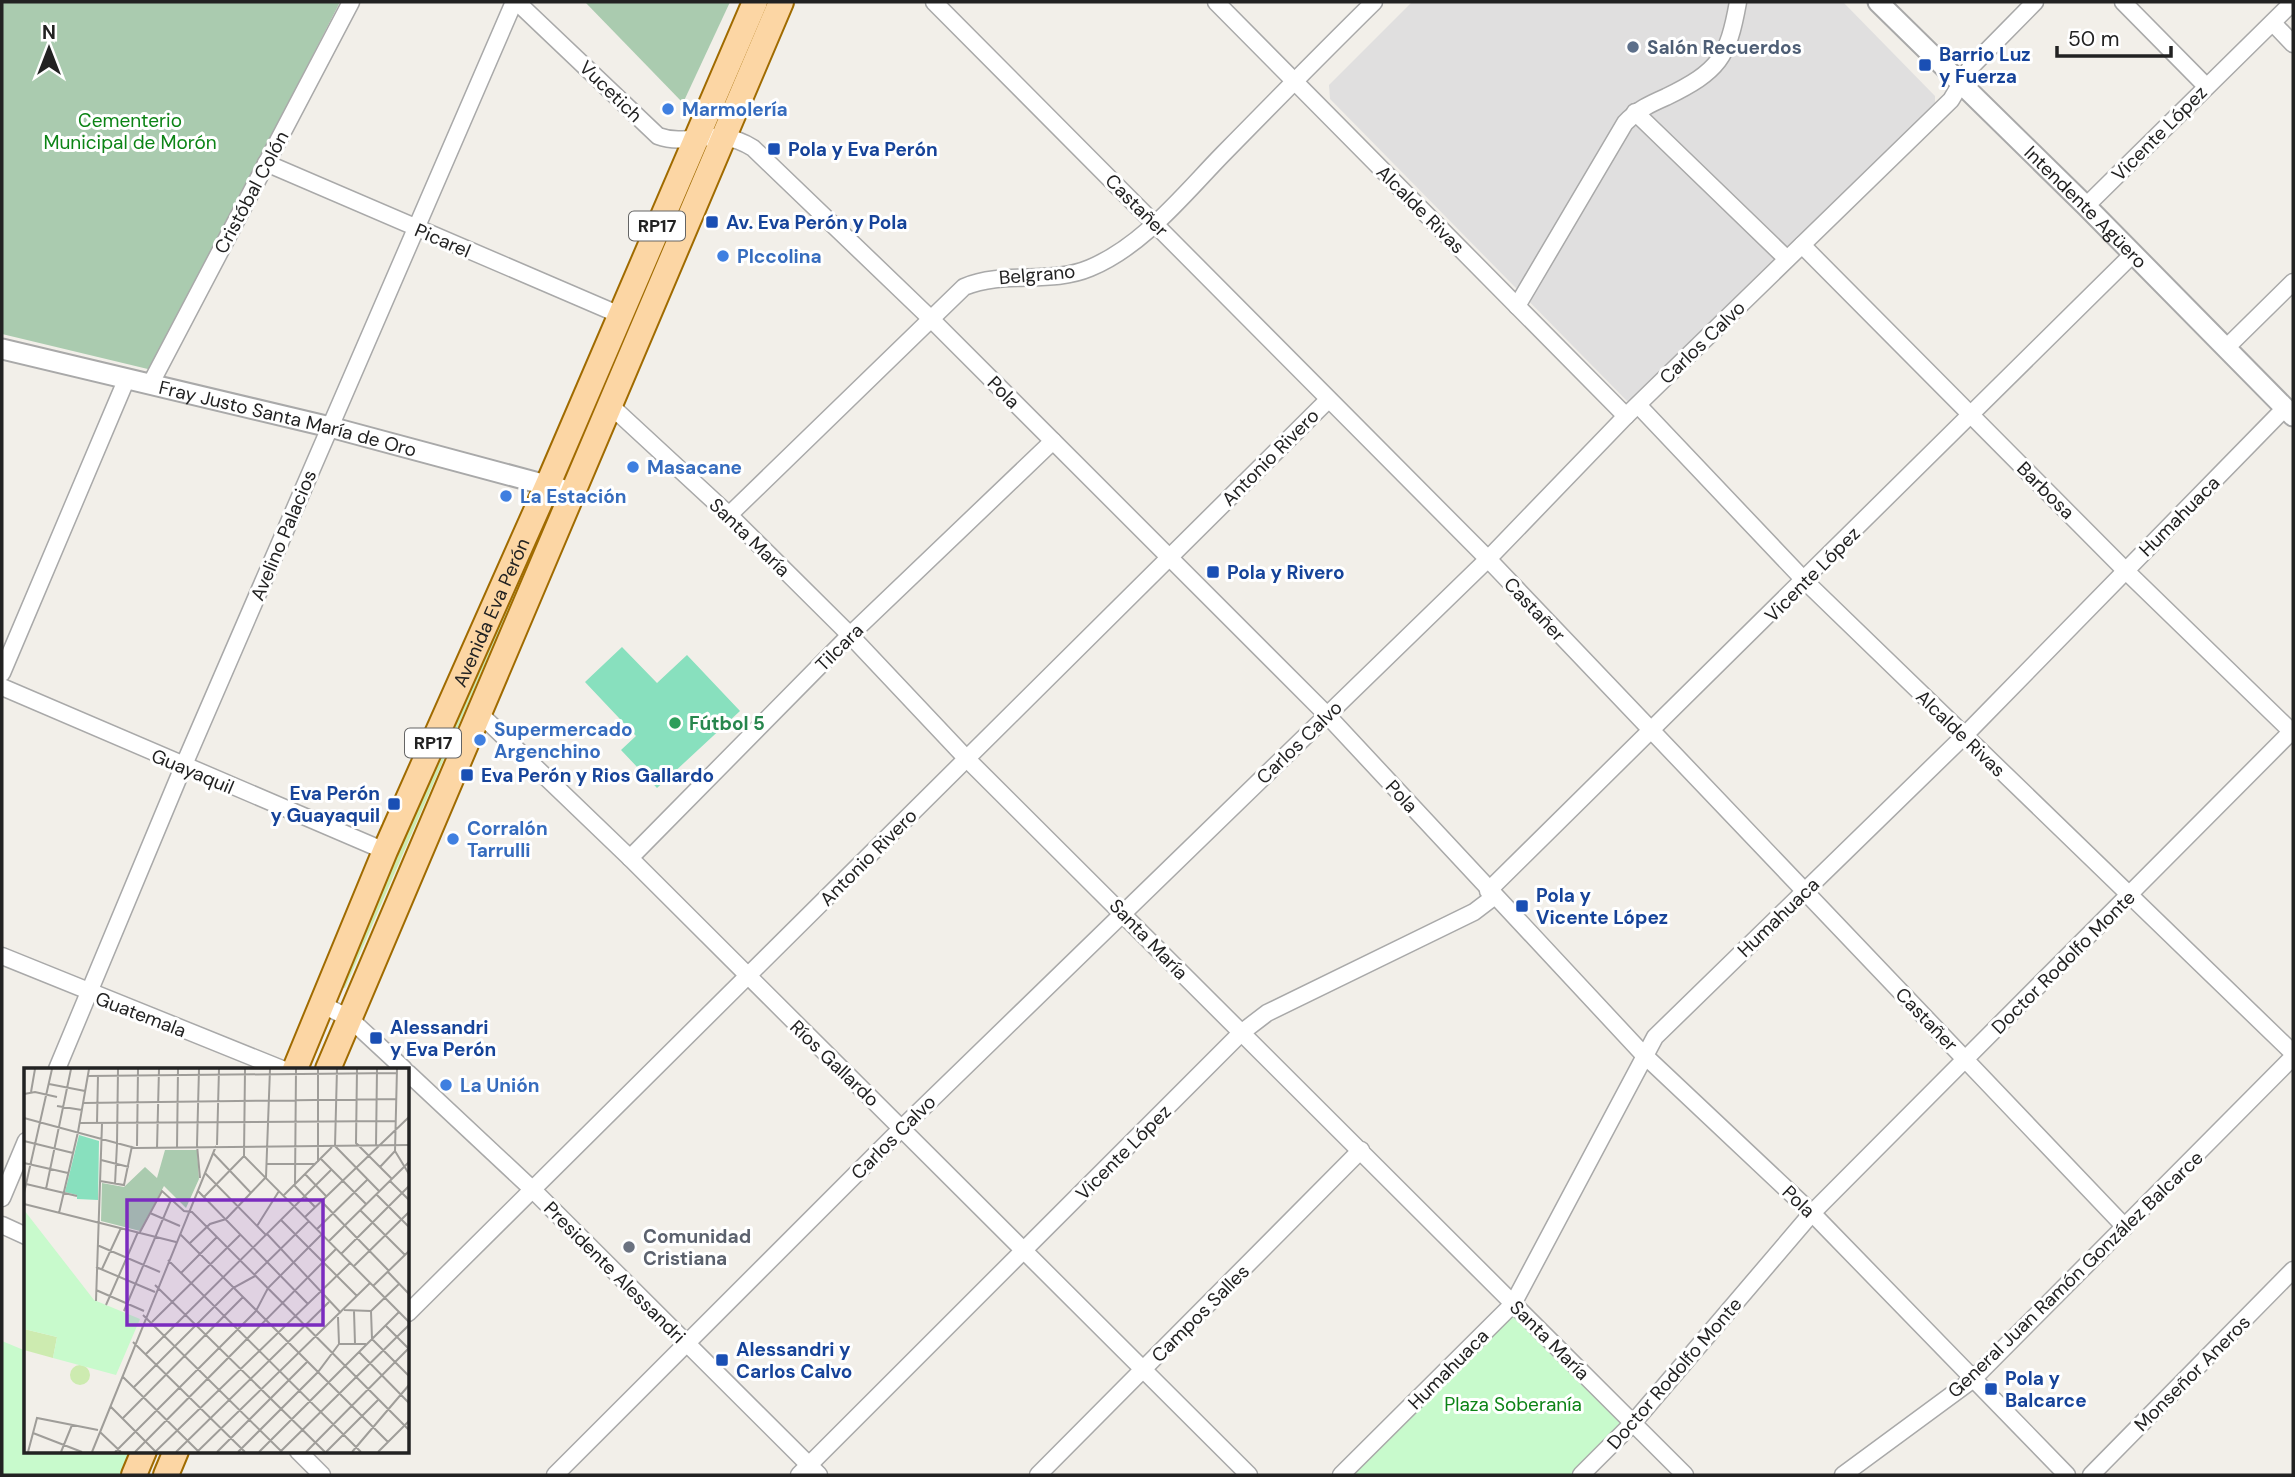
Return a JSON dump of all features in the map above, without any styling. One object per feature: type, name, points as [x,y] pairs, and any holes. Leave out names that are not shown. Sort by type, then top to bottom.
[{"type":"main road","name":"Avenida Eva Perón","points":[[295,1068],[385,851],[548,484],[695,136],[755,2]]},
{"type":"main road","name":"Avenida Eva Perón","points":[[328,1068],[781,2]]},
{"type":"main road","points":[[134,1475],[144,1452]]},
{"type":"main road","points":[[166,1475],[176,1452]]},
{"type":"street","name":"Cristóbal Colón","points":[[151,383],[351,2]]},
{"type":"street","name":"Vucetich","points":[[515,2],[658,136],[723,135]]},
{"type":"street","name":"Avelino Palacios","points":[[57,1068],[183,767],[515,2]]},
{"type":"street","name":"Castañer","points":[[934,2],[1488,559],[1650,732],[2125,1227]]},
{"type":"street","name":"Alcalde Rivas","points":[[1216,2],[1517,306],[1632,410],[2293,1055]]},
{"type":"street","name":"Belgrano","points":[[729,515],[929,317],[964,287],[980,280],[1070,274],[1090,268],[1155,223],[1374,2]]},
{"type":"street","points":[[1517,306],[1625,123],[1635,112],[1679,91],[1716,65],[1727,51],[1738,2]]},
{"type":"street","name":"Intendente Agüero","points":[[1878,2],[2086,206],[2289,412]]},
{"type":"street","name":"Carlos Calvo","points":[[555,1475],[1122,911],[1488,559],[1632,410],[1951,100],[1970,68],[2035,2]]},
{"type":"street","points":[[2123,2],[2206,86]]},
{"type":"street","name":"Vicente López","points":[[2086,206],[2293,2]]},
{"type":"street","points":[[2273,23],[2293,44]]},
{"type":"street","points":[[1635,112],[1787,259]]},
{"type":"street","name":"Pola","points":[[723,135],[740,140],[753,148],[929,317],[1327,715],[1643,1054],[1812,1213],[2067,1475]]},
{"type":"street","name":"Picarel","points":[[266,163],[620,315]]},
{"type":"street","name":"Barbosa","points":[[1802,245],[2125,570],[2293,732]]},
{"type":"street","name":"Vicente López","points":[[809,1472],[1024,1251],[1241,1034],[1267,1013],[1474,912],[1650,732],[2132,255]]},
{"type":"street","points":[[2226,348],[2293,282]]},
{"type":"street","name":"Fray Justo Santa María de Oro","points":[[2,349],[330,427],[548,484],[572,493]]},
{"type":"street","points":[[2,673],[127,378]]},
{"type":"street","name":"Antonio Rivero","points":[[410,1311],[1328,400]]},
{"type":"street","name":"Santa María","points":[[611,406],[729,515],[850,635],[967,759],[1685,1475]]},
{"type":"street","name":"Humahuaca","points":[[1341,1475],[1513,1304],[1643,1054],[1655,1038],[1964,736],[2125,570],[2289,412]]},
{"type":"street","name":"Tilcara","points":[[630,858],[850,635],[1053,441]]},
{"type":"street","name":"Guayaquil","points":[[2,687],[183,767],[385,851]]},
{"type":"street","name":"Ríos Gallardo","points":[[478,712],[630,858],[1250,1475]]},
{"type":"street","name":"Doctor Rodolfo Monte","points":[[1581,1475],[1633,1423],[1812,1213],[2293,732]]},
{"type":"street","name":"Guatemala","points":[[2,956],[90,994],[279,1068]]},
{"type":"street","name":"Presidente Alessandri","points":[[321,1004],[349,1018],[403,1068]]},
{"type":"street","name":"General Juan Ramón González Balcarce","points":[[1843,1475],[1972,1380],[2293,1055]]},
{"type":"street","name":"Presidente Alessandri","points":[[410,1075],[532,1189],[809,1472]]},
{"type":"street","points":[[2,1198],[24,1146]]},
{"type":"street","name":"Campos Salles","points":[[1038,1475],[1361,1150]]},
{"type":"street","points":[[2,1225],[24,1235]]},
{"type":"street","name":"Monseñor Aneros","points":[[2091,1475],[2293,1270]]},
{"type":"street","points":[[299,1452],[322,1475]]},
{"type":"shaded area","points":[[1412,2],[1843,2],[1935,96],[1935,103],[1634,401],[1627,401],[1330,99],[1329,85]]},
{"type":"green space","name":"Cementerio Municipal de Morón","points":[[2,2],[340,2],[152,370],[2,334]]},
{"type":"green space","points":[[585,2],[730,2],[683,103]]},
{"type":"green space","points":[[551,500],[555,502],[345,988],[341,987]]},
{"type":"green space","name":"Fútbol 5","points":[[622,647],[657,683],[687,655],[740,711],[657,788],[621,750],[636,736],[585,682]]},
{"type":"green space","name":"Plaza Soberanía","points":[[1513,1304],[1633,1423],[1581,1475],[1341,1475]]},
{"type":"green space","points":[[2,1341],[24,1350],[24,1452],[131,1452],[124,1475],[2,1475]]},
{"type":"place","name":"Salón Recuerdos","points":[[1633,47]]},
{"type":"place","name":"Barrio Luz y Fuerza","points":[[1925,65]]},
{"type":"place","name":"Marmolería","points":[[668,109]]},
{"type":"place","name":"Pola y Eva Perón","points":[[774,149]]},
{"type":"place","name":"Av. Eva Perón y Pola","points":[[712,222]]},
{"type":"place","name":"PIccolina","points":[[723,256]]},
{"type":"place","name":"Masacane","points":[[633,467]]},
{"type":"place","name":"La Estación","points":[[506,496]]},
{"type":"place","name":"Pola y Rivero","points":[[1213,572]]},
{"type":"place","name":"Fútbol 5","points":[[675,723]]},
{"type":"place","name":"Supermercado Argenchino","points":[[480,740]]},
{"type":"place","name":"Eva Perón y Rios Gallardo","points":[[467,775]]},
{"type":"place","name":"Eva Perón y Guayaquil","points":[[394,804]]},
{"type":"place","name":"Corralón Tarrulli","points":[[453,839]]},
{"type":"place","name":"Pola y Vicente López","points":[[1522,906]]},
{"type":"place","name":"Alessandri y Eva Perón","points":[[376,1038]]},
{"type":"place","name":"La Unión","points":[[446,1085]]},
{"type":"place","name":"Comunidad Cristiana","points":[[629,1247]]},
{"type":"place","name":"Alessandri y Carlos Calvo","points":[[722,1360]]},
{"type":"place","name":"Pola y Balcarce","points":[[1991,1389]]}]
